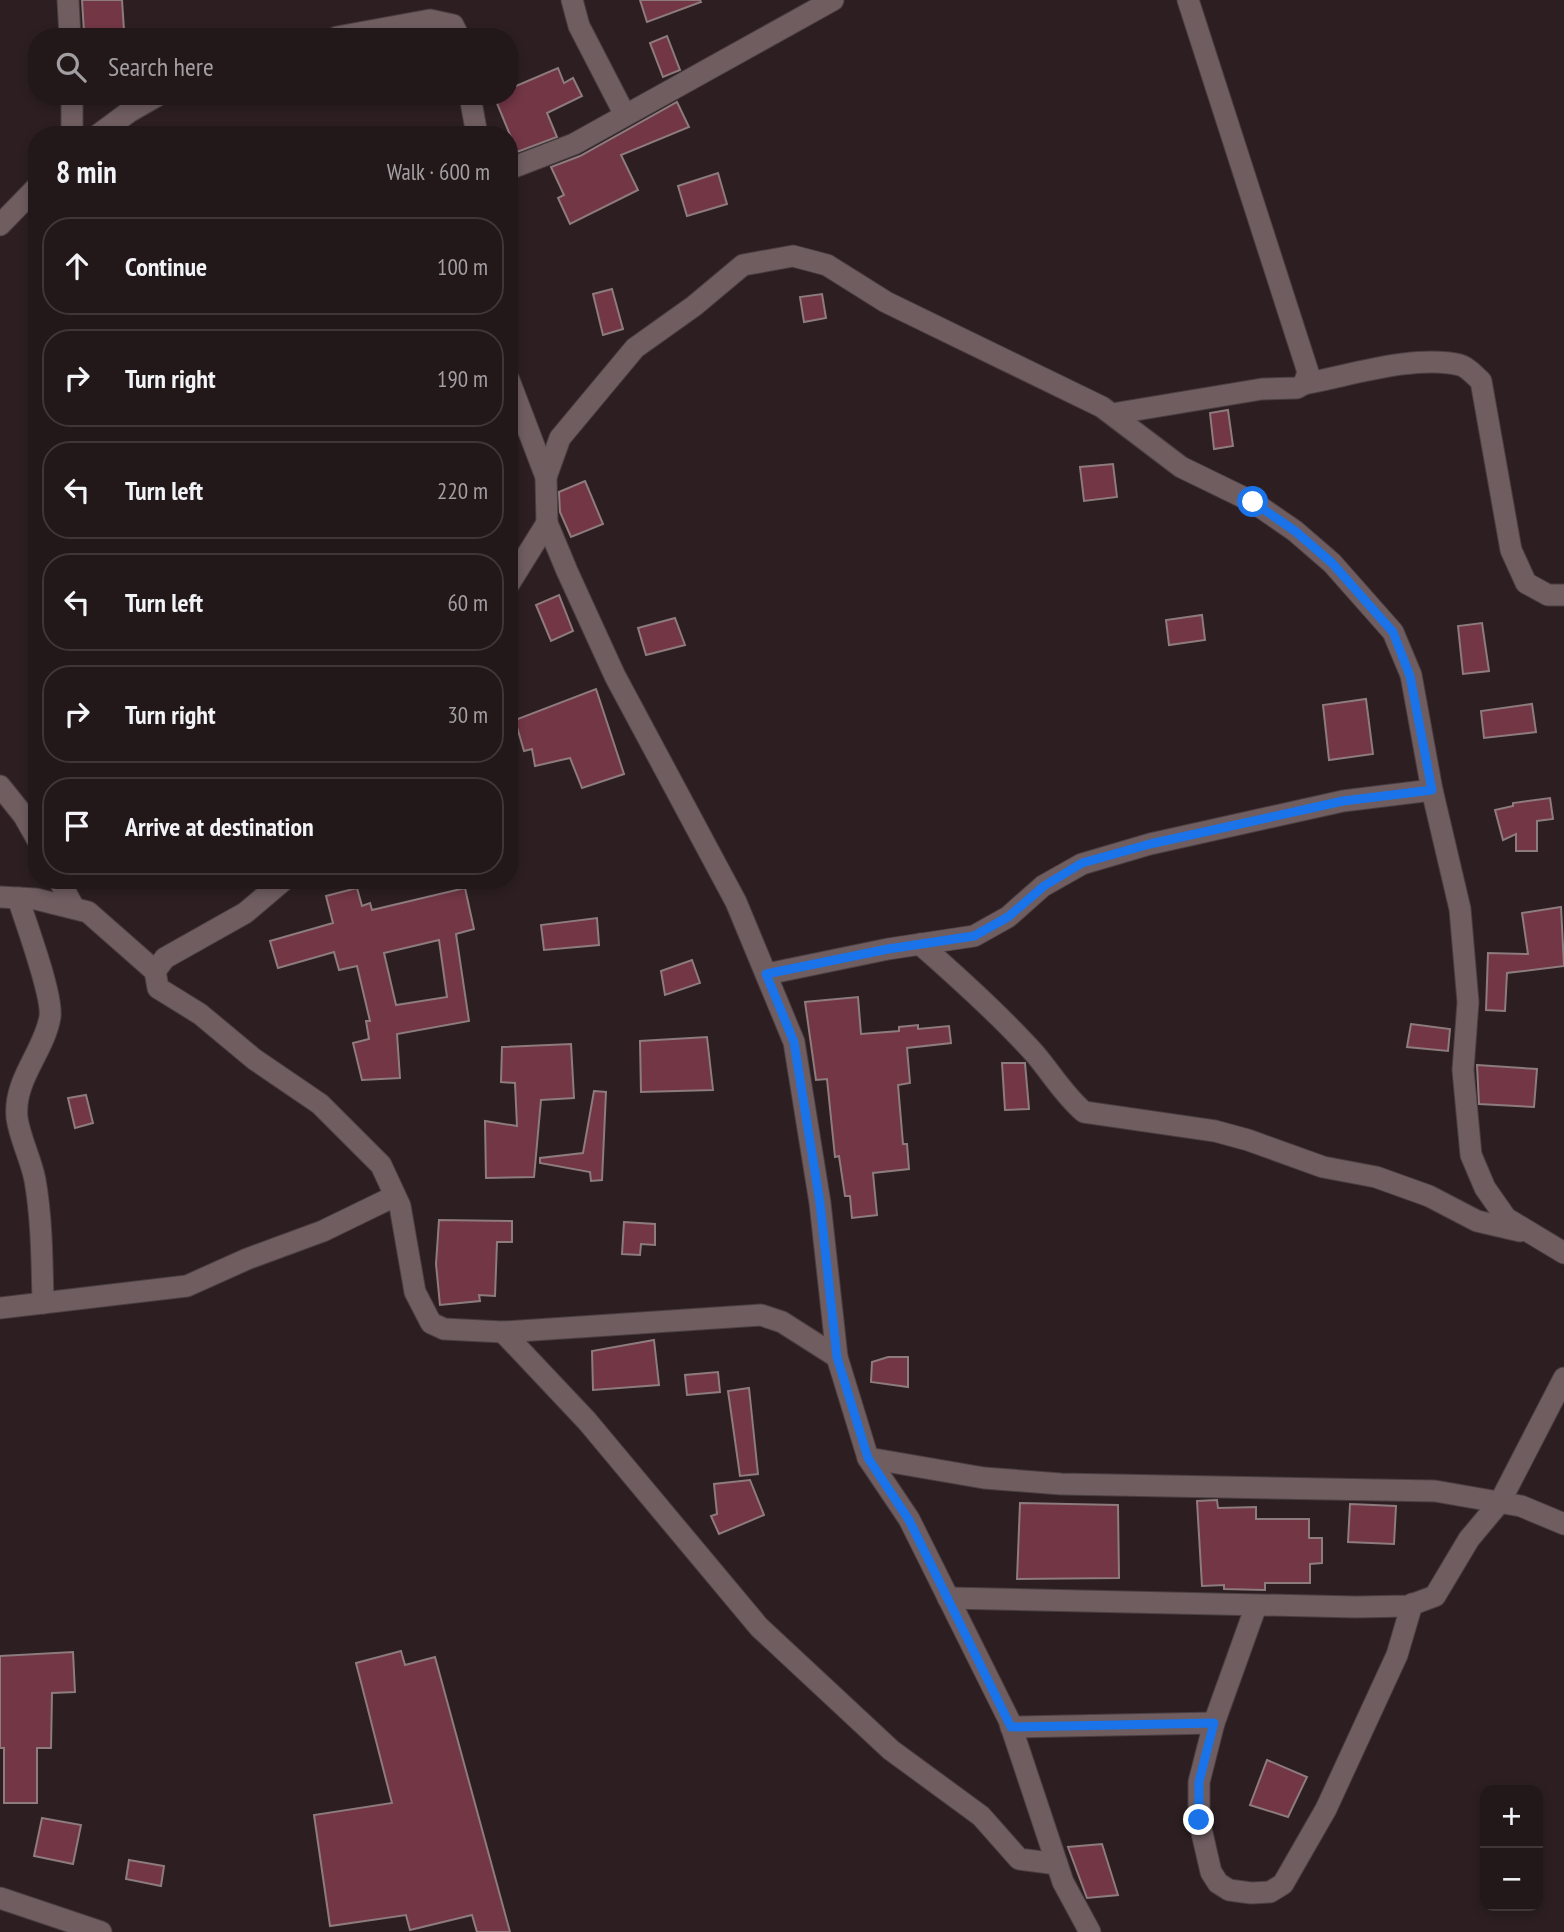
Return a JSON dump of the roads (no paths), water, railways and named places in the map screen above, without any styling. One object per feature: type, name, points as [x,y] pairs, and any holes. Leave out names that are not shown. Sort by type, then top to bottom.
[{"type":"street","points":[[68,0],[70,28]]},
{"type":"street","points":[[572,0],[579,26],[625,115]]},
{"type":"street","points":[[518,166],[574,144],[834,0]]},
{"type":"street","points":[[1188,0],[1308,372],[1304,384]]},
{"type":"street","points":[[369,28],[432,10],[454,28]]},
{"type":"street","points":[[72,105],[72,126]]},
{"type":"street","points":[[110,126],[141,105]]},
{"type":"street","points":[[472,105],[475,126]]},
{"type":"street","points":[[0,225],[28,196]]},
{"type":"street","points":[[546,477],[560,438],[635,348],[694,306],[743,265],[793,256],[827,265],[886,302],[1042,375],[1112,414],[1181,467],[1253,502],[1295,531],[1332,563],[1393,632],[1410,676],[1432,790],[1460,909],[1468,1002],[1463,1070],[1471,1156],[1485,1188],[1506,1218],[1564,1253]]},
{"type":"street","points":[[1112,414],[1262,389],[1297,388],[1304,384],[1401,366],[1430,363],[1463,365],[1481,381],[1511,550],[1526,583],[1548,594],[1564,594]]},
{"type":"street","points":[[518,404],[546,477],[547,523],[615,676],[736,902],[794,1042],[820,1203],[837,1357],[868,1458],[909,1520],[1011,1727],[1063,1882],[1090,1932]]},
{"type":"street","points":[[518,570],[547,523]]},
{"type":"street","points":[[0,786],[28,823]]},
{"type":"street","points":[[766,974],[974,936],[1008,917],[1044,886],[1082,863],[1150,844],[1343,801],[1432,790]]},
{"type":"street","points":[[64,889],[74,908]]},
{"type":"street","points":[[155,971],[165,958],[245,913],[271,889]]},
{"type":"street","points":[[9,897],[88,912],[155,971],[158,988],[201,1014],[254,1059],[320,1104],[381,1165],[400,1206],[415,1292],[431,1323],[444,1329],[503,1332],[761,1314],[782,1322],[837,1357]]},
{"type":"street","points":[[9,897],[49,996],[50,1014],[44,1040],[27,1068],[18,1098],[17,1118],[34,1179],[43,1303]]},
{"type":"street","points":[[920,944],[978,994],[1036,1055],[1069,1099],[1084,1112],[1215,1131],[1323,1167],[1376,1177],[1429,1196],[1477,1222],[1531,1233]]},
{"type":"street","points":[[0,1308],[187,1286],[323,1231],[395,1196]]},
{"type":"street","points":[[503,1332],[587,1421],[759,1627],[891,1749],[981,1816],[1019,1859],[1057,1864]]},
{"type":"street","points":[[948,1598],[1256,1606],[1412,1604],[1435,1596],[1469,1539],[1500,1502],[1564,1378]]},
{"type":"street","points":[[868,1458],[984,1478],[1061,1484],[1436,1491],[1521,1506],[1564,1524]]},
{"type":"street","points":[[1256,1606],[1214,1723],[1199,1782],[1199,1820],[1211,1872],[1218,1883],[1229,1890],[1270,1892],[1283,1884],[1326,1809],[1397,1655],[1412,1604]]},
{"type":"street","points":[[1011,1727],[1214,1723]]},
{"type":"street","points":[[0,1898],[101,1932]]}]
